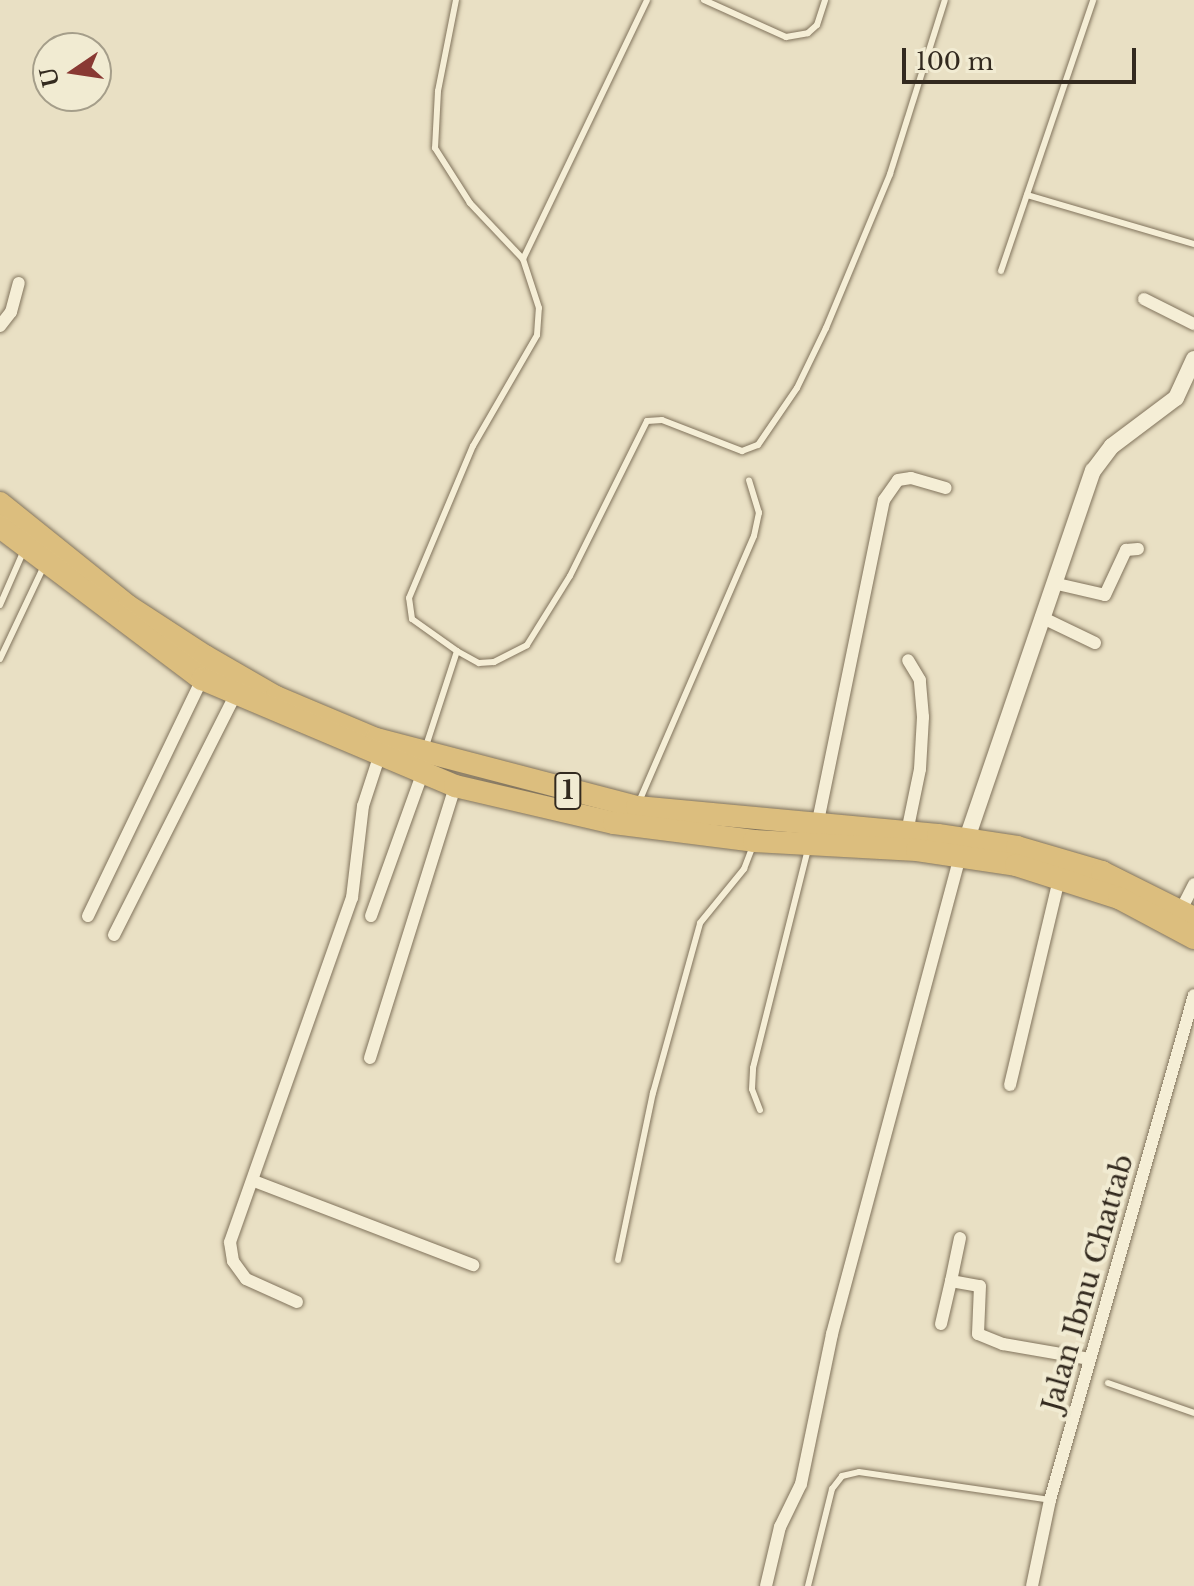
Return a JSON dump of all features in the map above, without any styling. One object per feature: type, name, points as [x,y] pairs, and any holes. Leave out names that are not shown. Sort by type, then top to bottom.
[{"type":"highway","name":"1","points":[[0,503],[128,606],[205,656],[276,697],[423,764],[455,786],[542,810],[754,841],[907,832],[964,847],[1119,898],[1194,938]]},
{"type":"highway","name":"1","points":[[0,527],[202,679],[379,757],[637,807],[813,836],[1061,857],[1146,890],[1188,914]]},
{"type":"street","points":[[0,326],[11,312],[19,283]]},
{"type":"street","points":[[1144,299],[1194,324]]},
{"type":"street","points":[[766,1586],[780,1527],[801,1484],[832,1334],[964,847],[1041,617],[1093,471],[1112,446],[1176,398],[1194,359]]},
{"type":"street","points":[[813,836],[884,500],[898,480],[911,478],[946,488]]},
{"type":"street","points":[[1053,583],[1105,595],[1126,550],[1138,549]]},
{"type":"street","points":[[1041,617],[1095,643]]},
{"type":"street","points":[[907,832],[920,769],[923,717],[920,680],[908,660]]},
{"type":"street","points":[[88,916],[202,679]]},
{"type":"street","points":[[114,935],[235,695]]},
{"type":"street","points":[[297,1302],[246,1279],[233,1261],[230,1242],[352,898],[363,806],[379,757]]},
{"type":"street","points":[[371,916],[423,764]]},
{"type":"street","points":[[370,1058],[439,852],[455,786]]},
{"type":"street","points":[[1010,1085],[1059,879]]},
{"type":"street","points":[[1188,914],[1194,884]]},
{"type":"street","name":"Jalan Ibnu Chattab","points":[[1032,1586],[1050,1500],[1194,995]]},
{"type":"street","points":[[254,1181],[473,1265]]},
{"type":"street","points":[[941,1324],[960,1238]]},
{"type":"street","points":[[951,1281],[980,1286],[978,1334],[1003,1344],[1090,1359]]},
{"type":"lane","points":[[456,0],[438,91],[435,148],[470,203],[523,259],[539,308],[537,335],[473,446],[409,598],[412,619],[479,663],[494,662],[527,645],[562,590],[647,421],[662,420],[742,451],[758,445],[797,388],[826,328],[890,174],[945,0]]},
{"type":"lane","points":[[523,259],[647,0]]},
{"type":"lane","points":[[704,0],[774,32],[798,37],[817,25],[825,0]]},
{"type":"lane","points":[[1001,271],[1093,0]]},
{"type":"lane","points":[[1027,195],[1194,244]]},
{"type":"lane","points":[[637,807],[754,536],[759,513],[749,481]]},
{"type":"lane","points":[[0,605],[26,547]]},
{"type":"lane","points":[[0,659],[45,563]]},
{"type":"lane","points":[[423,764],[457,651]]},
{"type":"lane","points":[[760,1110],[752,1089],[753,1068],[813,836]]},
{"type":"lane","points":[[618,1260],[653,1093],[700,923],[744,869],[754,841]]},
{"type":"lane","points":[[1108,1383],[1194,1413]]},
{"type":"lane","points":[[808,1586],[832,1489],[842,1476],[859,1472],[1050,1500]]}]
